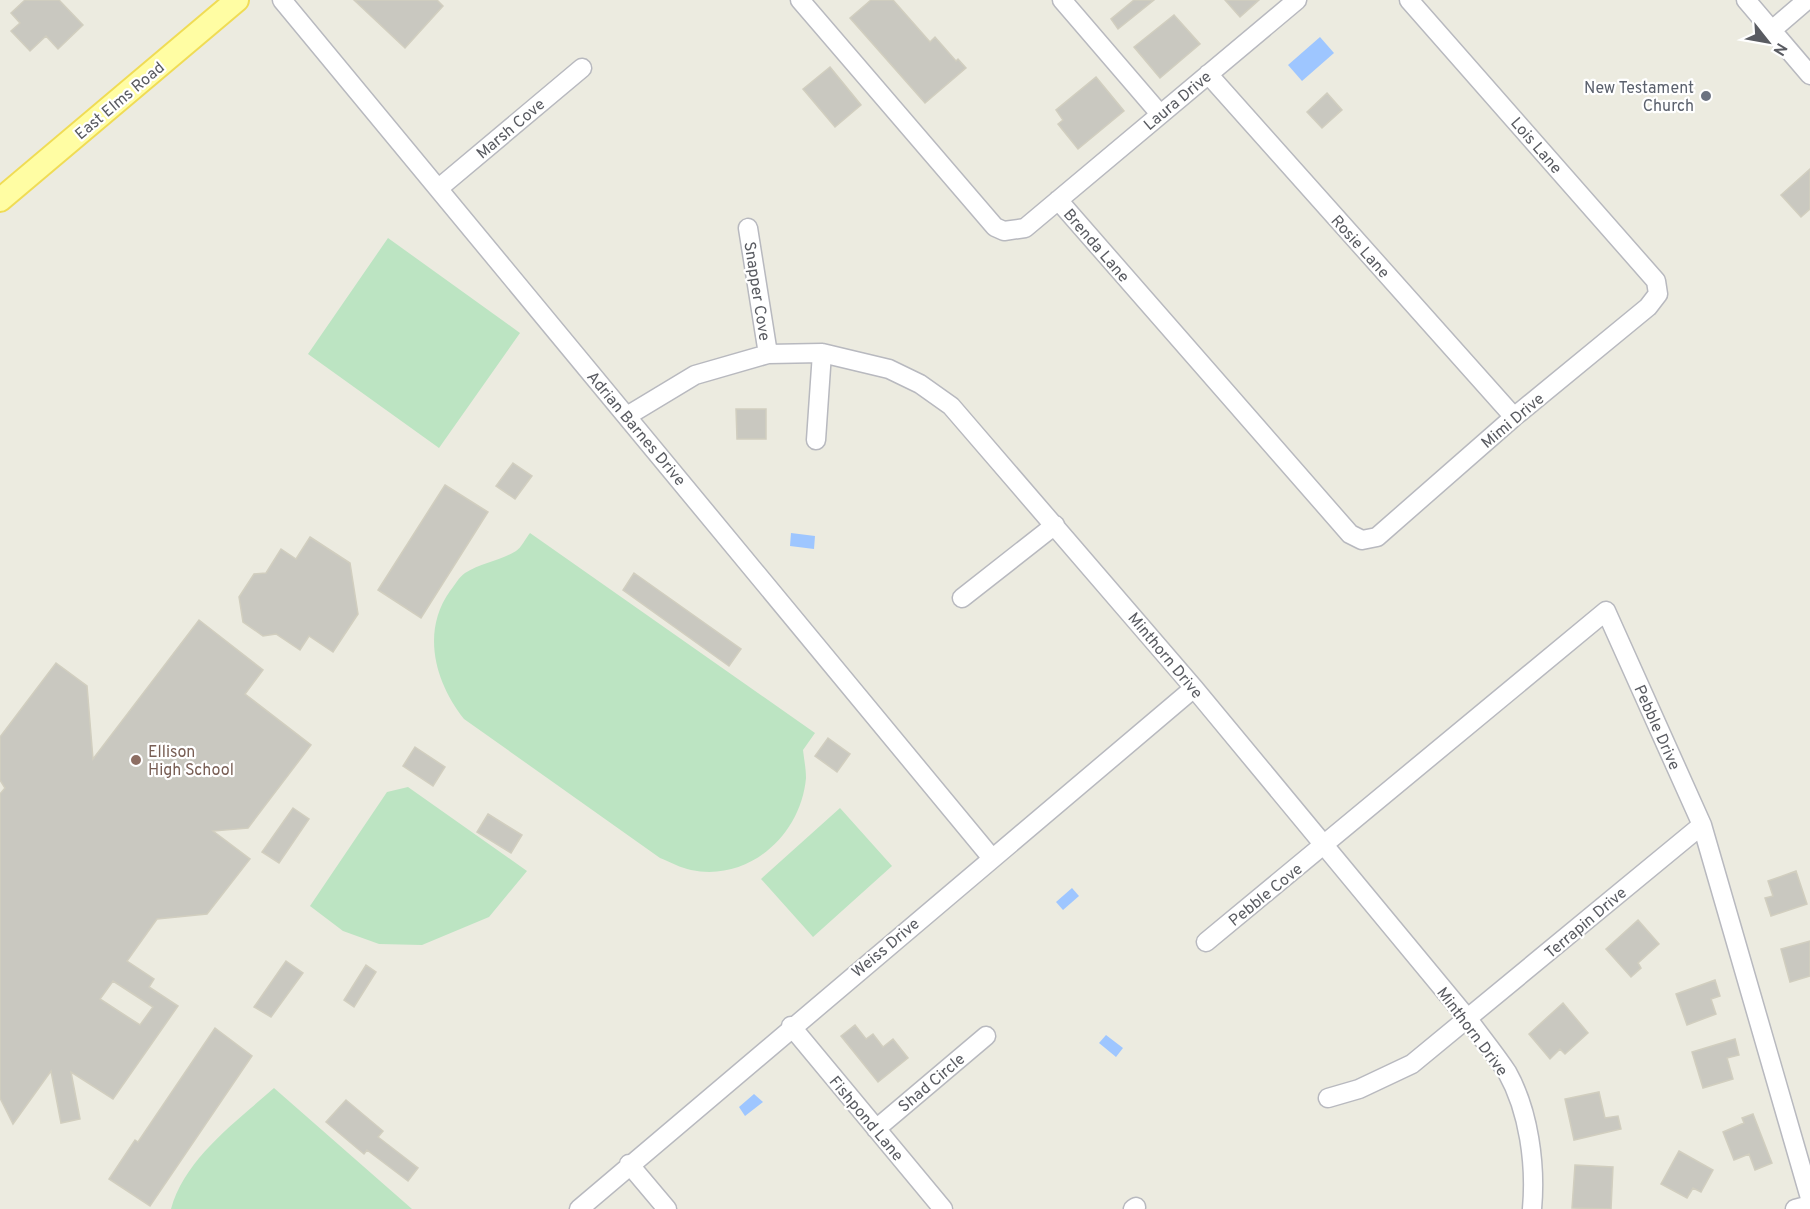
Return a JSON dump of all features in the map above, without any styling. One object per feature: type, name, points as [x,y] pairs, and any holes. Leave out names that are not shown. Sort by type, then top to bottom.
[{"type":"main road","name":"East Elms Road","points":[[0,200],[237,0]]},
{"type":"street","name":"Adrian Barnes Drive","points":[[282,0],[991,857]]},
{"type":"street","name":"Brenda Lane","points":[[800,0],[995,228],[1004,231],[1025,228],[1058,200],[1350,534],[1362,540]]},
{"type":"street","points":[[1062,0],[1160,114]]},
{"type":"street","name":"Laura Drive","points":[[1058,200],[1297,0]]},
{"type":"street","name":"Lois Lane","points":[[1409,0],[1656,281],[1658,294]]},
{"type":"street","points":[[1746,0],[1810,75]]},
{"type":"street","points":[[1772,30],[1807,0]]},
{"type":"street","name":"Marsh Cove","points":[[439,188],[582,68]]},
{"type":"street","name":"Rosie Lane","points":[[1208,74],[1514,417]]},
{"type":"street","name":"Snapper Cove","points":[[748,228],[768,354]]},
{"type":"street","name":"Mimi Drive","points":[[1362,540],[1377,537],[1514,417],[1648,307],[1658,294]]},
{"type":"street","points":[[816,440],[822,353]]},
{"type":"street","name":"Minthorn Drive","points":[[627,416],[695,375],[768,354],[822,353],[890,369],[920,384],[951,406],[1194,688],[1468,1019],[1507,1073],[1520,1103],[1528,1133],[1533,1171],[1532,1209]]},
{"type":"street","points":[[962,598],[1055,525]]},
{"type":"street","name":"Pebble Drive","points":[[1323,846],[1606,611],[1702,825],[1810,1198]]},
{"type":"street","name":"Weiss Drive","points":[[579,1209],[791,1026],[1194,688]]},
{"type":"street","name":"Terrapin Drive","points":[[1328,1098],[1359,1089],[1412,1064],[1702,825]]},
{"type":"street","name":"Pebble Cove","points":[[1206,942],[1323,846]]},
{"type":"street","name":"Fishpond Lane","points":[[791,1026],[943,1209]]},
{"type":"street","name":"Shad Circle","points":[[876,1129],[986,1036]]},
{"type":"street","points":[[629,1164],[667,1209]]},
{"type":"street","points":[[1795,1209],[1810,1205]]},
{"type":"green space","points":[[388,238],[520,333],[439,448],[308,354]]},
{"type":"green space","points":[[530,533],[815,733],[803,750],[806,778],[802,799],[783,835],[768,850],[752,861],[733,869],[712,872],[691,870],[676,865],[660,858],[464,719],[446,689],[435,656],[436,623],[441,607],[463,575],[516,551]]},
{"type":"green space","points":[[408,787],[527,871],[489,917],[422,945],[379,944],[343,931],[310,906],[387,792]]},
{"type":"green space","points":[[840,808],[892,866],[813,937],[761,879]]},
{"type":"green space","points":[[274,1088],[412,1209],[171,1209],[188,1173],[200,1157],[228,1128]]},
{"type":"water","points":[[1320,37],[1334,53],[1302,81],[1288,65]]},
{"type":"water","points":[[791,533],[815,536],[814,549],[790,546]]},
{"type":"water","points":[[1072,888],[1079,896],[1063,910],[1056,902]]},
{"type":"water","points":[[1106,1035],[1123,1048],[1116,1057],[1099,1043]]},
{"type":"water","points":[[754,1094],[763,1102],[745,1116],[739,1107]]},
{"type":"building","points":[[25,0],[59,0],[83,25],[58,49],[46,36],[30,51],[11,31],[20,23],[11,13]]},
{"type":"building","points":[[354,0],[437,0],[443,6],[405,48]]},
{"type":"building","points":[[871,0],[893,0],[930,42],[935,37],[956,61],[958,59],[966,68],[925,103],[850,18]]},
{"type":"building","points":[[1134,0],[1154,0],[1118,29],[1111,19]]},
{"type":"building","points":[[1225,0],[1259,0],[1240,17]]},
{"type":"building","points":[[1174,15],[1200,44],[1160,78],[1134,47]]},
{"type":"building","points":[[830,67],[861,105],[835,127],[803,89]]},
{"type":"building","points":[[1096,77],[1124,111],[1078,149],[1058,124],[1063,120],[1056,110]]},
{"type":"building","points":[[1327,93],[1342,110],[1322,128],[1307,112]]},
{"type":"building","points":[[1810,169],[1810,209],[1801,217],[1781,195]]},
{"type":"building","points":[[736,409],[766,409],[766,439],[737,439]]},
{"type":"building","points":[[513,463],[532,476],[515,499],[496,486]]},
{"type":"building","points":[[445,485],[488,512],[421,618],[378,590]]},
{"type":"building","points":[[310,537],[350,563],[358,614],[333,652],[309,636],[300,650],[276,634],[263,636],[243,622],[239,597],[254,574],[266,573],[281,549],[296,559]]},
{"type":"building","points":[[634,573],[741,649],[729,666],[623,590]]},
{"type":"building","points":[[199,620],[263,670],[245,694],[311,745],[248,828],[213,831],[250,859],[207,914],[157,919],[127,961],[154,979],[149,987],[178,1006],[113,1099],[71,1072],[80,1119],[61,1123],[51,1071],[13,1124],[0,1098],[0,794],[5,788],[0,780],[0,737],[56,663],[87,686],[93,759]],"holes":[[[113,981],[153,1007],[140,1025],[100,999]]]},
{"type":"building","points":[[828,738],[850,754],[837,772],[815,756]]},
{"type":"building","points":[[415,747],[445,767],[433,786],[403,766]]},
{"type":"building","points":[[293,808],[309,819],[279,863],[262,852]]},
{"type":"building","points":[[488,814],[522,835],[511,853],[477,832]]},
{"type":"building","points":[[1796,871],[1807,904],[1771,916],[1765,898],[1773,896],[1768,881]]},
{"type":"building","points":[[1638,920],[1659,944],[1638,963],[1641,968],[1631,977],[1606,949]]},
{"type":"building","points":[[1810,941],[1810,976],[1790,982],[1781,949]]},
{"type":"building","points":[[286,961],[303,973],[271,1017],[254,1007]]},
{"type":"building","points":[[366,965],[376,972],[354,1007],[344,1000]]},
{"type":"building","points":[[1715,980],[1720,996],[1711,999],[1716,1014],[1687,1025],[1676,994]]},
{"type":"building","points":[[1563,1003],[1588,1033],[1565,1054],[1560,1049],[1550,1059],[1529,1034]]},
{"type":"building","points":[[855,1025],[866,1039],[873,1034],[883,1047],[893,1039],[908,1058],[878,1082],[841,1036]]},
{"type":"building","points":[[215,1028],[252,1056],[150,1206],[109,1179],[135,1140],[138,1142]]},
{"type":"building","points":[[1735,1039],[1739,1055],[1727,1058],[1733,1079],[1703,1088],[1692,1052]]},
{"type":"building","points":[[1599,1092],[1605,1118],[1618,1116],[1621,1129],[1574,1140],[1565,1099]]},
{"type":"building","points":[[346,1100],[383,1131],[378,1137],[418,1168],[408,1181],[367,1150],[364,1154],[326,1122]]},
{"type":"building","points":[[1753,1114],[1772,1163],[1755,1170],[1749,1154],[1734,1160],[1723,1132],[1744,1123],[1742,1118]]},
{"type":"building","points":[[1679,1151],[1713,1170],[1701,1192],[1693,1188],[1687,1198],[1661,1184]]},
{"type":"building","points":[[1575,1165],[1613,1167],[1611,1209],[1572,1208]]},
{"type":"place","name":"New Testament Church","points":[[1706,96]]},
{"type":"place","name":"Ellison High School","points":[[136,760]]}]
